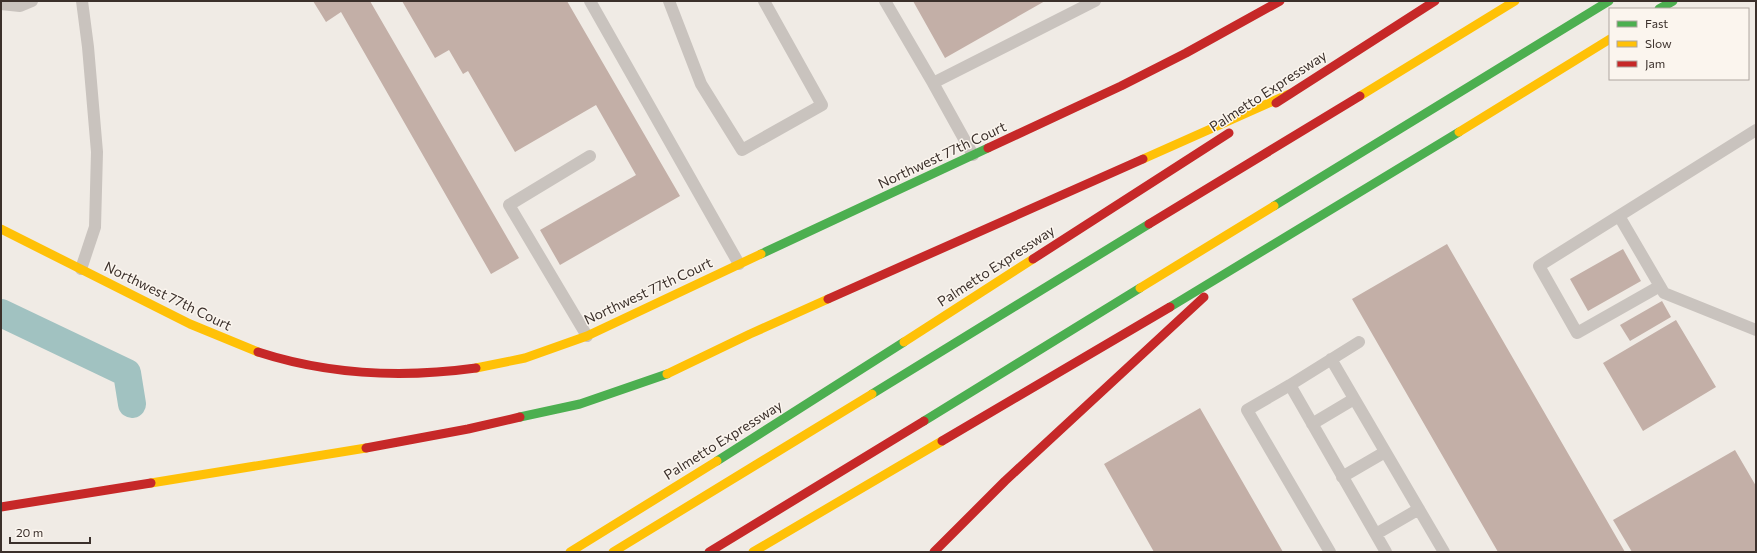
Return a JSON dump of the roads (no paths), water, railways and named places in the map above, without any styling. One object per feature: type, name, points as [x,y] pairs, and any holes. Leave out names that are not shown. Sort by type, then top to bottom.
[{"type":"main road","name":"Northwest 77th Court","points":[[1,229],[186,323],[237,344],[282,359],[342,371],[400,374],[474,368],[516,360],[587,336],[1121,86],[1206,42],[1280,1]]},
{"type":"main road","name":"Palmetto Expressway","points":[[570,552],[737,449],[1435,1]]},
{"type":"main road","points":[[613,552],[1515,1]]},
{"type":"main road","points":[[709,552],[1609,1]]},
{"type":"main road","points":[[1661,8],[1673,1]]},
{"type":"main road","points":[[753,552],[1235,269],[1609,40]]},
{"type":"main road","points":[[1,507],[292,461],[468,429],[580,404],[650,381],[750,334],[1289,94]]},
{"type":"main road","points":[[934,552],[1005,481],[1235,269]]},
{"type":"lane","points":[[1,4],[20,6],[32,1]]},
{"type":"lane","points":[[81,269],[95,227],[97,152],[88,47],[82,1]]},
{"type":"lane","points":[[590,1],[739,264]]},
{"type":"lane","points":[[670,1],[701,84],[742,150],[822,105],[764,1]]},
{"type":"lane","points":[[885,1],[974,155]]},
{"type":"lane","points":[[933,82],[1095,1]]},
{"type":"lane","points":[[1660,286],[1577,333],[1539,266],[1756,130]]},
{"type":"lane","points":[[587,336],[509,205],[590,156]]},
{"type":"lane","points":[[1619,216],[1664,293],[1756,330]]},
{"type":"lane","points":[[1330,552],[1247,410],[1359,342]]},
{"type":"lane","points":[[1331,359],[1444,552]]},
{"type":"lane","points":[[1290,385],[1386,552]]},
{"type":"lane","points":[[1312,424],[1354,399]]},
{"type":"lane","points":[[1342,477],[1385,452]]},
{"type":"lane","points":[[1376,534],[1418,509]]},
{"type":"waterway","points":[[1,313],[127,373],[132,404]]}]
